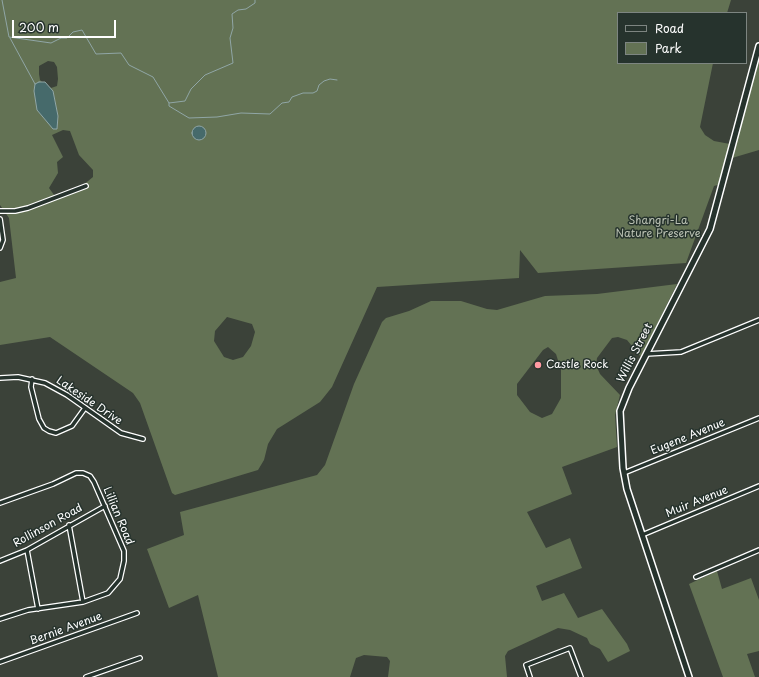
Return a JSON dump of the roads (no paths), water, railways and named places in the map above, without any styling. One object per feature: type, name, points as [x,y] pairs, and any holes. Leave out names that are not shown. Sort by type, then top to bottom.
[{"type":"main road","name":"Willis Street","points":[[689,677],[628,496],[624,473],[620,411],[624,397],[710,229],[759,46]]},
{"type":"street","points":[[0,211],[15,211],[28,208],[86,186]]},
{"type":"street","points":[[0,219],[3,240],[0,248]]},
{"type":"street","points":[[646,354],[681,352],[759,320]]},
{"type":"street","name":"Lakeside Drive","points":[[0,378],[32,379],[56,388],[121,433],[131,437],[143,439]]},
{"type":"street","points":[[32,379],[31,387],[39,419],[44,428],[49,432],[56,433],[72,426],[85,408]]},
{"type":"street","name":"Eugene Avenue","points":[[624,473],[759,418]]},
{"type":"street","name":"Lillian Road","points":[[0,503],[53,484],[76,473],[83,473],[90,476],[94,482],[124,551],[123,568],[120,579],[108,593],[83,602],[28,610],[0,619]]},
{"type":"street","name":"Muir Avenue","points":[[642,535],[759,486]]},
{"type":"street","name":"Rollinson Road","points":[[0,561],[27,550],[105,506]]},
{"type":"street","points":[[70,525],[83,602]]},
{"type":"street","points":[[27,550],[38,609]]},
{"type":"street","points":[[696,577],[759,550]]},
{"type":"street","name":"Bernie Avenue","points":[[0,662],[137,612]]},
{"type":"street","points":[[530,677],[526,665],[570,648],[581,677]]},
{"type":"street","points":[[86,677],[140,658]]},
{"type":"water","points":[[45,82],[53,91],[58,116],[57,129],[53,129],[37,110],[34,91],[35,84]]},
{"type":"water","points":[[199,126],[204,128],[206,133],[204,138],[199,140],[194,138],[192,133],[194,128]]},
{"type":"waterway","points":[[2,0],[9,37],[51,43],[61,38],[67,38],[73,32],[82,30],[96,54],[121,53],[129,65],[153,77],[169,103],[185,101],[191,89],[205,75],[233,63],[230,38],[233,28],[232,14],[238,10],[246,9],[255,3],[255,0]]},
{"type":"waterway","points":[[10,38],[35,84]]},
{"type":"waterway","points":[[169,103],[169,106],[189,118],[217,117],[241,113],[270,114],[282,103],[289,102],[292,97],[303,93],[313,93],[317,91],[319,85],[324,81],[330,79],[337,80]]},
{"type":"place","name":"Castle Rock","points":[[538,365]]},
{"type":"park label","name":"Shangri-La Nature Preserve","points":[[658,227]]}]
